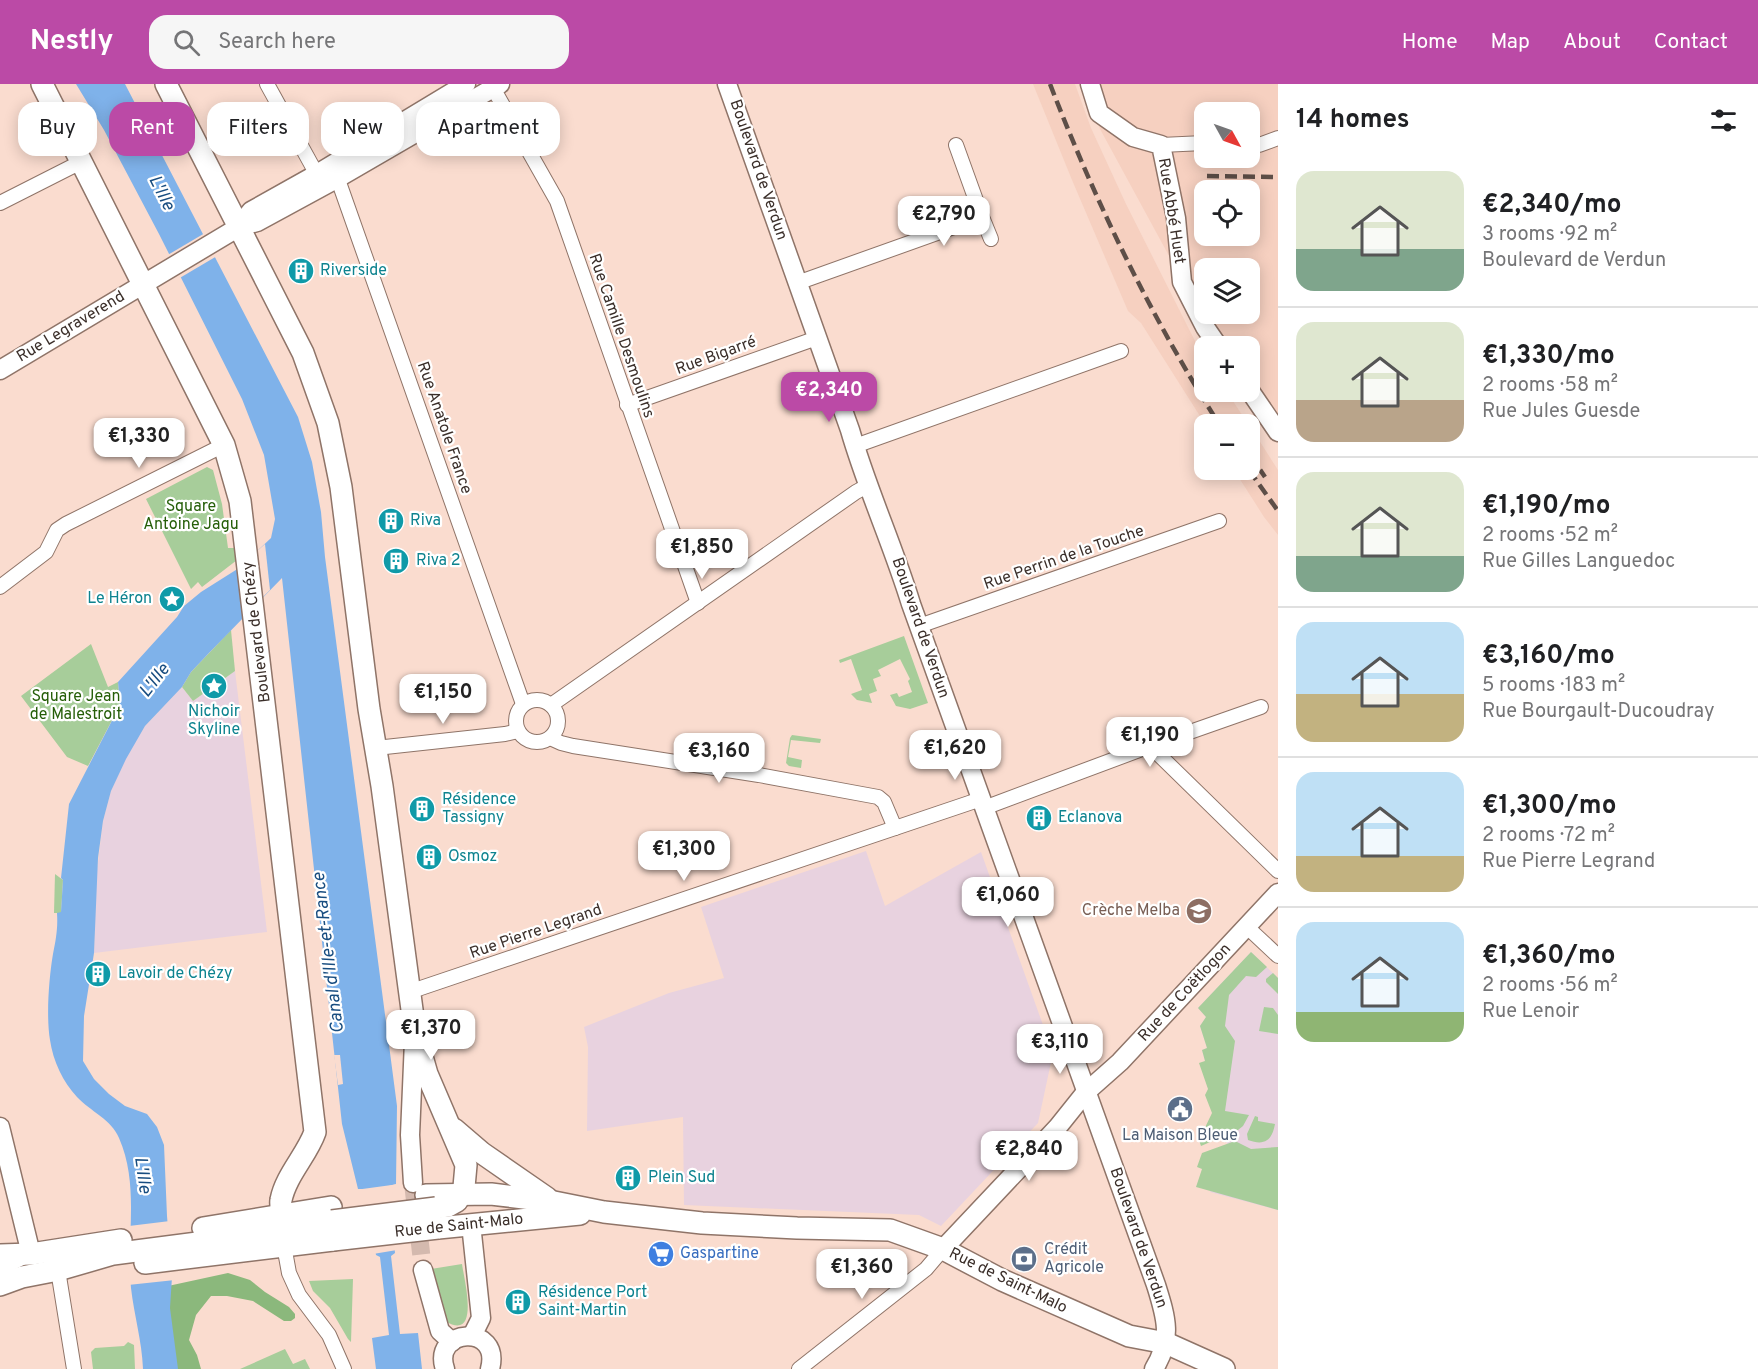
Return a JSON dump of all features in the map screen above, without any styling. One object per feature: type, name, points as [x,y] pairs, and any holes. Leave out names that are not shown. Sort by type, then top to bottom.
[{"type":"main road","name":"Boulevard de Chézy","points":[[42,84],[81,162],[151,279],[224,445],[240,501],[315,1132],[310,1145],[291,1176],[281,1201],[286,1230]]},
{"type":"main road","points":[[166,84],[233,231],[303,353],[328,423],[341,487],[369,709],[415,1032],[427,1074],[442,1113],[466,1164],[462,1193]]},
{"type":"main road","points":[[442,1113],[456,1132],[549,1201]]},
{"type":"main road","name":"Rue de Saint-Malo","points":[[0,1269],[22,1277],[59,1260],[286,1230],[328,1227],[428,1204],[462,1193],[483,1193],[549,1201],[604,1212],[702,1223],[890,1230],[943,1249],[1002,1280],[1129,1336],[1166,1343],[1224,1369]]},
{"type":"main road","name":"Rue de Saint-Malo","points":[[328,1227],[428,1204],[471,1224],[604,1212]]},
{"type":"main road","points":[[286,1230],[328,1227]]},
{"type":"main road","name":"Rue de Saint-Malo","points":[[183,1245],[286,1230]]},
{"type":"main road","name":"Rue de Saint-Malo","points":[[0,1269],[31,1254],[59,1260]]},
{"type":"street","name":"Rue Anatole France","points":[[267,84],[328,175],[523,704]]},
{"type":"street","points":[[328,175],[466,84]]},
{"type":"street","name":"Boulevard de Verdun","points":[[727,84],[1155,1285],[1164,1313],[1166,1343]]},
{"type":"street","points":[[1090,84],[1099,113],[1133,137],[1161,145]]},
{"type":"street","points":[[328,175],[496,86]]},
{"type":"street","name":"Rue Camille Desmoulins","points":[[496,86],[557,201],[698,603]]},
{"type":"street","points":[[1260,144],[1278,138]]},
{"type":"street","name":"Rue Abbé Huet","points":[[1194,143],[1161,145],[1176,218],[1182,282],[1211,336]]},
{"type":"street","points":[[956,145],[991,239]]},
{"type":"street","points":[[0,203],[81,162]]},
{"type":"street","name":"Rue Legraverend","points":[[0,370],[233,231],[257,222],[328,175]]},
{"type":"street","points":[[797,283],[982,217]]},
{"type":"street","name":"Rue Bigarré","points":[[627,405],[817,338]]},
{"type":"street","points":[[855,446],[1121,351]]},
{"type":"street","points":[[1258,402],[1278,432]]},
{"type":"street","points":[[0,587],[46,552],[57,530],[224,445]]},
{"type":"street","points":[[551,705],[869,485]]},
{"type":"street","name":"Rue Perrin de la Touche","points":[[919,626],[1219,521]]},
{"type":"street","points":[[537,699],[551,705],[556,710],[558,725],[550,738],[532,742],[521,736],[515,725],[516,713],[523,704],[537,699]]},
{"type":"street","name":"Rue Pierre Legrand","points":[[409,992],[895,828],[982,804],[1261,707]]},
{"type":"street","points":[[376,748],[518,731]]},
{"type":"street","points":[[550,738],[573,746],[857,791],[878,797],[884,802],[895,828]]},
{"type":"street","points":[[1150,746],[1278,871]]},
{"type":"street","name":"Rue de Coëtlogon","points":[[943,1249],[1057,1128],[1085,1093],[1127,1055],[1278,893]]},
{"type":"street","points":[[1247,927],[1278,956]]},
{"type":"street","points":[[415,1032],[410,1135],[428,1204]]},
{"type":"street","points":[[0,1127],[31,1254]]},
{"type":"street","points":[[471,1224],[481,1318],[472,1336]]},
{"type":"street","points":[[286,1230],[289,1273],[296,1288],[329,1335],[344,1369]]},
{"type":"street","points":[[799,1369],[926,1269],[943,1249]]},
{"type":"street","points":[[59,1260],[74,1369]]},
{"type":"street","points":[[423,1270],[440,1331],[452,1342]]},
{"type":"street","points":[[445,1369],[444,1356],[452,1342],[458,1338],[472,1336],[479,1338],[489,1349],[492,1355],[490,1369]]},
{"type":"street","points":[[1154,1369],[1166,1343]]},
{"type":"shaded area","points":[[1033,84],[1075,84],[1091,128],[1126,204],[1194,339],[1194,402],[1234,402],[1241,414],[1199,414],[1141,323],[1128,311]]},
{"type":"shaded area","points":[[1084,84],[1278,84],[1278,432],[1258,402],[1260,402],[1260,336],[1213,336],[1206,324],[1260,324],[1260,258],[1194,258],[1194,302],[1100,129]]},
{"type":"shaded area","points":[[1260,442],[1278,470],[1278,535],[1240,480],[1260,480]]},
{"type":"shaded area","points":[[235,671],[267,932],[94,953],[96,879],[103,821],[111,791],[125,759],[145,726],[182,687],[193,701]]},
{"type":"shaded area","points":[[866,851],[885,906],[981,852],[1053,1053],[1038,1123],[941,1226],[919,1215],[684,1205],[683,1117],[587,1131],[588,1047],[584,1027],[669,993],[724,978],[701,907]]},
{"type":"shaded area","points":[[1251,952],[1278,978],[1278,1210],[1210,1192],[1227,1144],[1202,1050],[1207,1048],[1200,1026],[1206,1017],[1198,1008]]},
{"type":"green space","name":"Square Antoine Jagu","points":[[207,467],[213,470],[222,504],[228,548],[236,548],[237,560],[202,587],[198,582],[191,589],[146,499]]},
{"type":"green space","points":[[231,630],[235,671],[193,701],[182,687],[191,672]]},
{"type":"green space","points":[[904,636],[928,703],[910,709],[896,706],[890,695],[897,693],[899,697],[912,692],[908,681],[910,679],[900,659],[878,670],[881,676],[873,679],[877,691],[869,694],[872,703],[857,700],[851,694],[862,690],[851,659],[840,663],[839,660]]},
{"type":"green space","name":"Square Jean de Malestroit","points":[[91,644],[108,687],[118,682],[120,705],[88,766],[67,757],[21,696]]},
{"type":"green space","points":[[792,735],[821,739],[820,743],[791,740],[788,757],[802,760],[801,768],[789,766],[786,763]]},
{"type":"green space","points":[[55,874],[63,880],[61,913],[54,913]]},
{"type":"green space","points":[[1251,952],[1267,967],[1256,977],[1246,976],[1229,995],[1225,1026],[1235,1041],[1225,1111],[1249,1115],[1238,1130],[1201,1146],[1198,1137],[1201,1136],[1212,1113],[1205,1095],[1208,1089],[1199,1063],[1205,1061],[1202,1050],[1207,1048],[1200,1026],[1206,1017],[1198,1008]]},
{"type":"green space","points":[[1273,973],[1278,978],[1278,994],[1266,982],[1266,979]]},
{"type":"green space","points":[[1264,1007],[1273,1008],[1278,1015],[1278,1034],[1259,1031]]},
{"type":"green space","points":[[1255,1116],[1258,1117],[1258,1121],[1275,1124],[1272,1135],[1266,1141],[1248,1140],[1247,1134]]},
{"type":"green space","points":[[1235,1141],[1251,1149],[1278,1147],[1278,1210],[1196,1187],[1202,1169],[1197,1167],[1202,1153]]},
{"type":"green space","points":[[462,1264],[467,1294],[467,1317],[463,1323],[456,1325],[445,1321],[431,1269]]},
{"type":"green space","points":[[228,1273],[250,1280],[289,1307],[295,1314],[295,1318],[291,1321],[284,1321],[253,1301],[227,1296],[211,1296],[196,1315],[189,1340],[201,1369],[165,1369],[168,1286]]},
{"type":"green space","points":[[353,1279],[351,1342],[330,1308],[313,1291],[309,1281]]},
{"type":"green space","points":[[128,1342],[134,1345],[135,1369],[93,1369],[91,1352],[95,1348],[124,1346]]},
{"type":"green space","points":[[285,1349],[293,1364],[305,1359],[310,1369],[240,1369]]},
{"type":"water","points":[[76,84],[125,84],[134,102],[109,102],[109,139],[97,118],[97,102],[87,102]]},
{"type":"water","points":[[118,156],[162,156],[298,417],[312,462],[321,512],[397,1106],[396,1184],[389,1186],[395,1253],[391,1256],[400,1334],[418,1333],[422,1369],[376,1369],[372,1338],[389,1335],[380,1257],[376,1255],[364,1189],[358,1189],[342,1124],[282,578],[191,672],[182,687],[145,726],[111,791],[103,821],[98,858],[94,953],[84,1016],[83,1061],[94,1079],[109,1094],[125,1106],[147,1114],[157,1127],[164,1145],[172,1277],[170,1308],[178,1369],[143,1369],[131,1288],[131,1193],[125,1156],[116,1132],[82,1102],[63,1078],[51,1048],[48,997],[57,934],[57,913],[61,912],[63,880],[61,878],[69,804],[120,705],[118,682],[177,617],[184,606],[201,592],[239,568],[271,538],[275,519],[264,455],[242,399]]},
{"type":"pier","points":[[205,233],[217,256],[178,279],[166,256]]},
{"type":"pier","points":[[265,544],[270,590],[244,616],[248,559]]},
{"type":"pier","points":[[334,1055],[340,1055],[343,1084],[338,1085]]},
{"type":"pier","points":[[399,1184],[398,1187],[392,1188],[397,1250],[373,1254],[361,1192],[355,1190]]},
{"type":"pier","points":[[170,1221],[175,1280],[128,1285],[129,1226]]},
{"type":"tunnel","points":[[413,1183],[423,1270]]},
{"type":"railway","points":[[1050,84],[1086,172],[1126,258],[1170,342],[1213,414]]},
{"type":"railway","points":[[1207,176],[1278,177]]},
{"type":"railway","points":[[1260,470],[1265,477]]},
{"type":"railway","points":[[1256,480],[1278,511]]},
{"type":"place","name":"Riverside","points":[[301,271]]},
{"type":"place","name":"Riva","points":[[391,521]]},
{"type":"place","name":"Riva 2","points":[[396,561]]},
{"type":"place","name":"Le Héron","points":[[172,599]]},
{"type":"place","name":"Nichoir Skyline","points":[[214,686]]},
{"type":"place","name":"Résidence Tassigny","points":[[422,809]]},
{"type":"place","name":"Eclanova","points":[[1039,818]]},
{"type":"place","name":"Osmoz","points":[[429,857]]},
{"type":"place","name":"Crèche Melba","points":[[1199,911]]},
{"type":"place","name":"Lavoir de Chézy","points":[[98,974]]},
{"type":"place","name":"La Maison Bleue","points":[[1180,1109]]},
{"type":"place","name":"Plein Sud","points":[[628,1178]]},
{"type":"place","name":"Gaspartine","points":[[661,1254]]},
{"type":"place","name":"Crédit Agricole","points":[[1024,1259]]},
{"type":"place","name":"Résidence Port Saint-Martin","points":[[518,1302]]},
{"type":"water label","name":"L'Ille","points":[[161,193]]},
{"type":"water label","name":"L'Ille","points":[[155,681]]},
{"type":"water label","name":"Canal d'Ille-et-Rance","points":[[329,953]]},
{"type":"water label","name":"L'Ille","points":[[142,1175]]}]
